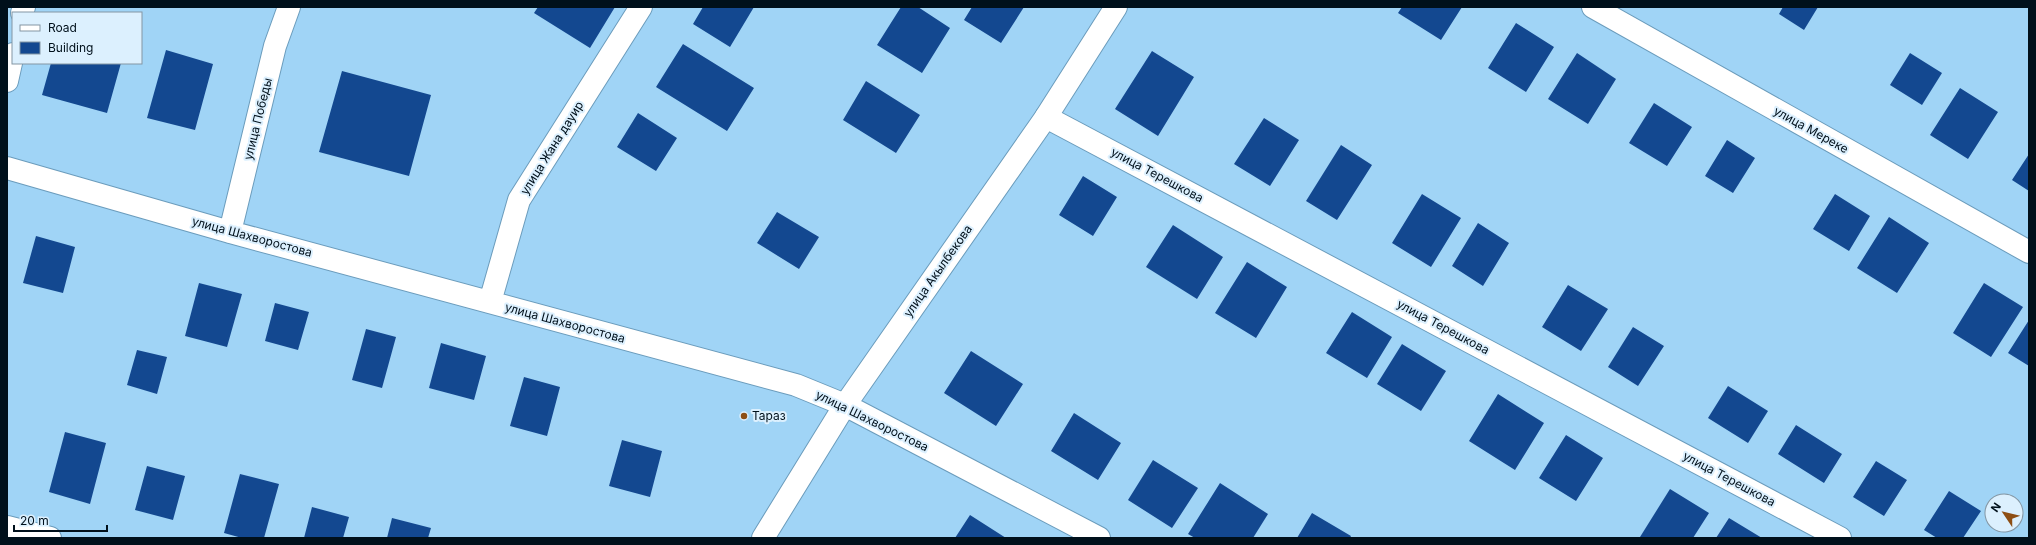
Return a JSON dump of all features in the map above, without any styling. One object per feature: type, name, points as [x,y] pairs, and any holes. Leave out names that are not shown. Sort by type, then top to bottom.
[{"type":"street","name":"улица Победы","points":[[230,232],[275,46],[289,7]]},
{"type":"street","name":"улица Жана дауир","points":[[490,302],[519,200],[641,7]]},
{"type":"street","name":"улица Акылбекова","points":[[763,538],[845,405],[1046,117],[1116,7]]},
{"type":"street","name":"улица Мереке","points":[[1593,7],[2029,252]]},
{"type":"street","points":[[7,81],[12,58]]},
{"type":"street","name":"улица Терешкова","points":[[1046,117],[1840,538]]},
{"type":"street","name":"улица Шахворостова","points":[[7,168],[230,232],[796,385],[845,405],[1099,538]]},
{"type":"street","points":[[7,526],[50,538]]},
{"type":"building","points":[[538,7],[615,7],[590,48],[534,13]]},
{"type":"building","points":[[703,7],[754,7],[730,47],[693,24]]},
{"type":"building","points":[[901,7],[918,7],[950,28],[922,73],[877,45]]},
{"type":"building","points":[[972,7],[1024,7],[1001,43],[964,20]]},
{"type":"building","points":[[1402,7],[1462,7],[1441,40],[1398,13]]},
{"type":"building","points":[[1783,7],[1818,7],[1804,30],[1779,14]]},
{"type":"building","points":[[1516,23],[1554,47],[1526,92],[1488,68]]},
{"type":"building","points":[[683,44],[754,88],[727,131],[656,87]]},
{"type":"building","points":[[166,50],[213,64],[195,130],[147,118]]},
{"type":"building","points":[[1152,51],[1194,77],[1158,136],[1115,109]]},
{"type":"building","points":[[1577,53],[1616,79],[1588,124],[1548,99]]},
{"type":"building","points":[[1910,53],[1942,73],[1922,105],[1890,85]]},
{"type":"building","points":[[51,64],[121,64],[107,113],[42,95]]},
{"type":"building","points":[[342,71],[431,95],[409,176],[319,152]]},
{"type":"building","points":[[866,81],[920,115],[896,153],[843,120]]},
{"type":"building","points":[[1960,88],[1998,112],[1968,159],[1930,135]]},
{"type":"building","points":[[1654,103],[1692,127],[1667,166],[1629,143]]},
{"type":"building","points":[[638,113],[677,138],[656,171],[617,147]]},
{"type":"building","points":[[1264,118],[1299,140],[1270,186],[1234,164]]},
{"type":"building","points":[[1727,140],[1755,158],[1733,193],[1705,176]]},
{"type":"building","points":[[1341,145],[1372,165],[1337,220],[1306,201]]},
{"type":"building","points":[[2029,154],[2029,191],[2012,180]]},
{"type":"building","points":[[1083,176],[1117,197],[1093,236],[1059,215]]},
{"type":"building","points":[[1422,194],[1461,218],[1431,267],[1392,243]]},
{"type":"building","points":[[1835,194],[1870,216],[1849,251],[1813,229]]},
{"type":"building","points":[[777,212],[819,237],[799,269],[757,243]]},
{"type":"building","points":[[1889,217],[1929,243],[1897,293],[1857,268]]},
{"type":"building","points":[[1478,223],[1509,243],[1483,286],[1452,266]]},
{"type":"building","points":[[1173,225],[1223,257],[1197,299],[1146,267]]},
{"type":"building","points":[[36,236],[75,247],[63,293],[23,283]]},
{"type":"building","points":[[1247,262],[1287,287],[1256,338],[1215,313]]},
{"type":"building","points":[[199,283],[242,294],[227,347],[185,336]]},
{"type":"building","points":[[1984,283],[2023,307],[1991,357],[1953,333]]},
{"type":"building","points":[[1568,285],[1608,309],[1581,351],[1542,327]]},
{"type":"building","points":[[275,303],[309,312],[298,350],[265,341]]},
{"type":"building","points":[[1352,312],[1392,337],[1367,378],[1326,353]]},
{"type":"building","points":[[2029,320],[2029,366],[2008,353]]},
{"type":"building","points":[[1633,327],[1664,346],[1638,386],[1608,367]]},
{"type":"building","points":[[366,329],[396,337],[382,388],[352,380]]},
{"type":"building","points":[[441,343],[486,356],[474,400],[429,388]]},
{"type":"building","points":[[1402,344],[1446,371],[1421,411],[1377,384]]},
{"type":"building","points":[[137,350],[167,357],[157,394],[127,385]]},
{"type":"building","points":[[971,351],[1023,384],[996,426],[944,393]]},
{"type":"building","points":[[524,377],[560,387],[547,436],[510,426]]},
{"type":"building","points":[[1728,386],[1768,411],[1748,443],[1708,418]]},
{"type":"building","points":[[1498,394],[1544,423],[1515,470],[1469,441]]},
{"type":"building","points":[[1074,413],[1121,443],[1098,480],[1051,451]]},
{"type":"building","points":[[1796,425],[1842,454],[1824,483],[1778,454]]},
{"type":"building","points":[[65,432],[106,443],[90,504],[49,492]]},
{"type":"building","points":[[1566,435],[1603,458],[1576,501],[1539,478]]},
{"type":"building","points":[[622,440],[662,451],[650,497],[609,486]]},
{"type":"building","points":[[1153,460],[1198,488],[1172,528],[1128,500]]},
{"type":"building","points":[[1876,461],[1907,480],[1884,516],[1853,497]]},
{"type":"building","points":[[147,466],[185,476],[173,520],[135,510]]},
{"type":"building","points":[[240,474],[279,484],[264,538],[242,538],[224,533]]},
{"type":"building","points":[[1220,483],[1268,514],[1253,538],[1195,538],[1188,534]]},
{"type":"building","points":[[1670,489],[1709,513],[1693,538],[1641,538],[1640,537]]},
{"type":"building","points":[[1949,491],[1981,511],[1963,538],[1937,538],[1924,530]]},
{"type":"building","points":[[312,507],[349,517],[343,538],[304,538]]},
{"type":"building","points":[[1312,513],[1351,536],[1350,538],[1297,538]]},
{"type":"building","points":[[970,515],[1006,538],[955,538]]},
{"type":"building","points":[[392,518],[431,528],[428,538],[387,538]]},
{"type":"building","points":[[1729,518],[1762,538],[1716,538]]},
{"type":"place","name":"Тараз","points":[[744,416]]}]
